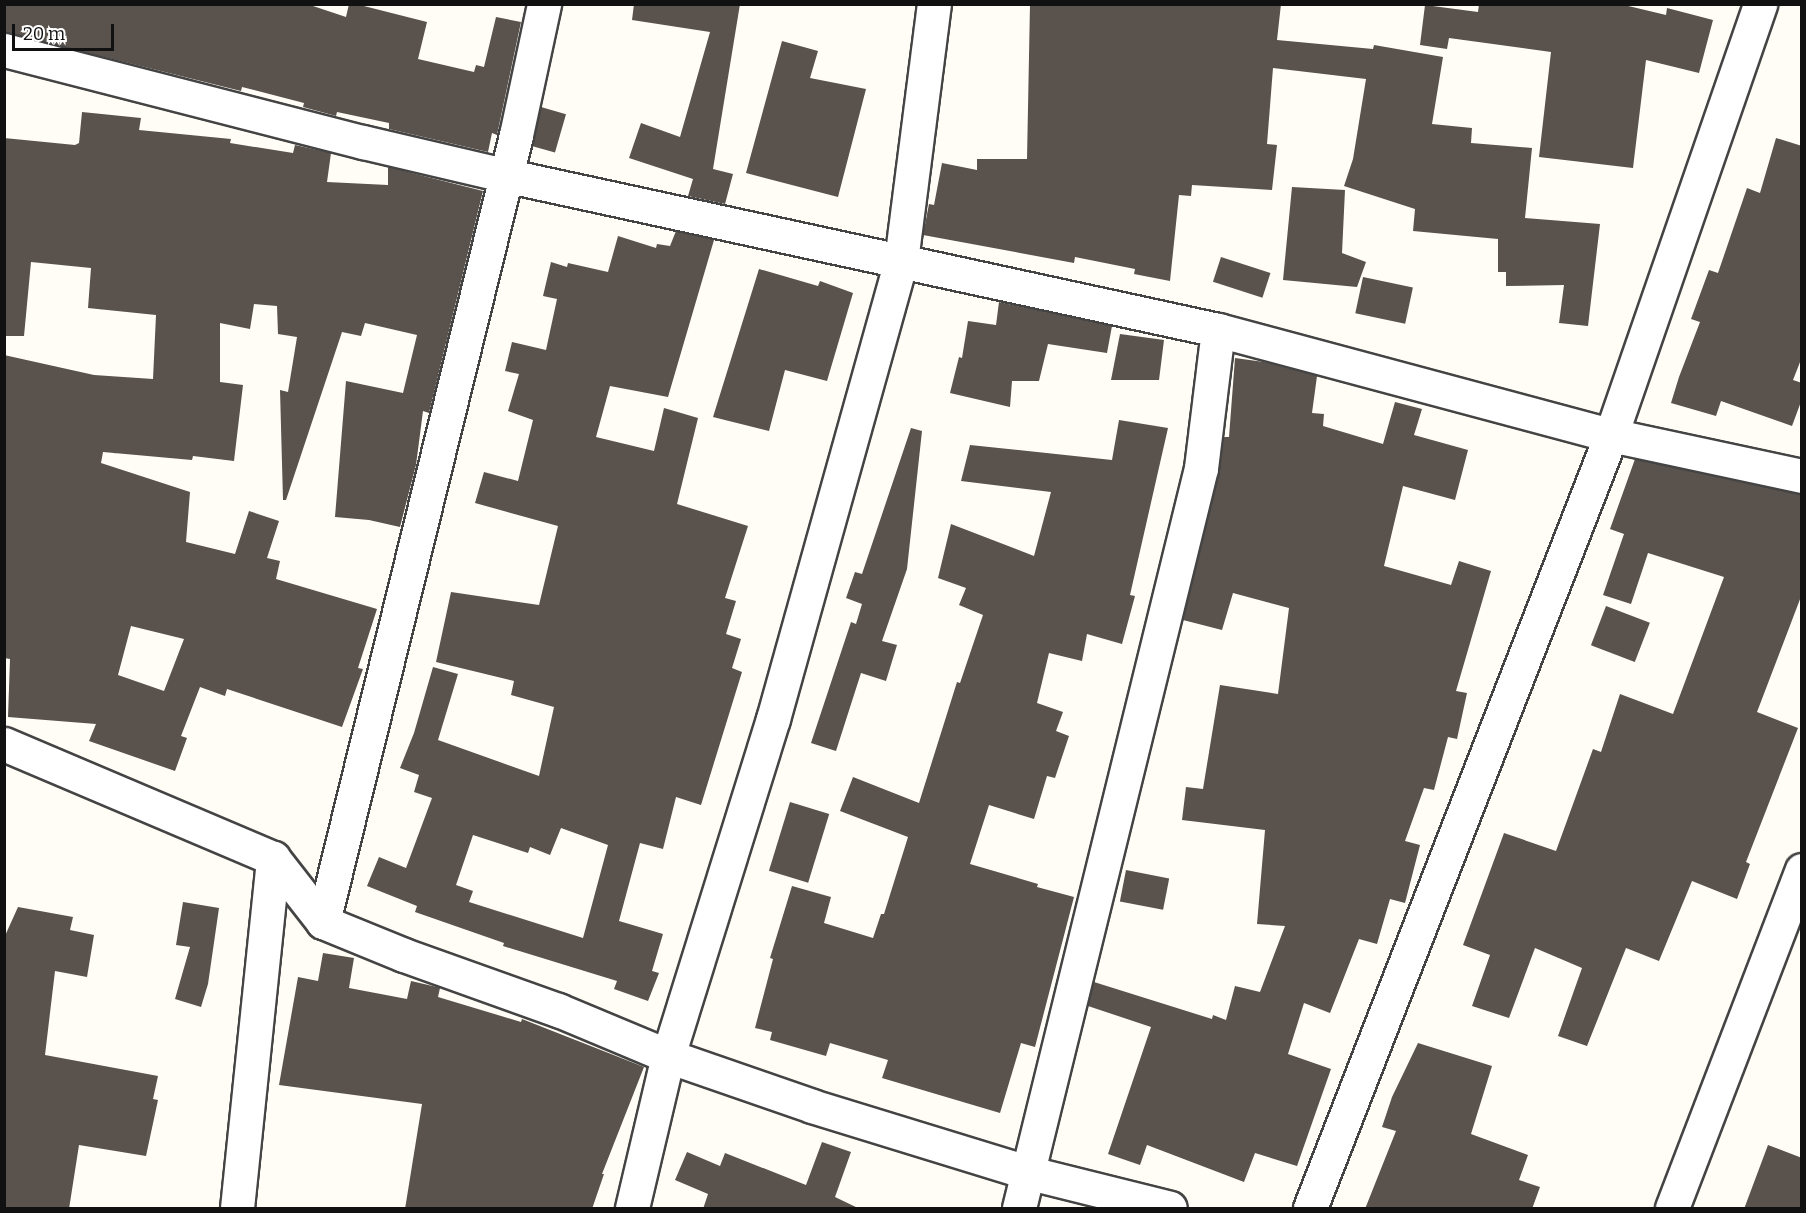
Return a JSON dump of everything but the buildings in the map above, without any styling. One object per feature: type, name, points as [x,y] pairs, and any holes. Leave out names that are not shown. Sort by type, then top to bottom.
[{"type":"street","points":[[324,922],[504,175],[516,135],[544,4]]},
{"type":"street","points":[[632,1209],[668,1056],[773,719],[901,261],[934,4]]},
{"type":"street","points":[[1310,1209],[1611,435],[1760,4]]},
{"type":"street","points":[[4,50],[363,142],[504,175],[1218,330],[1611,435],[1802,476]]},
{"type":"street","points":[[1019,1209],[1030,1173],[1201,468],[1218,330]]},
{"type":"street","points":[[4,744],[273,858],[324,922],[404,955],[558,1010],[668,1056],[896,1134],[1030,1173],[1170,1209]]},
{"type":"street","points":[[237,1209],[273,858]]},
{"type":"street","points":[[1672,1209],[1802,870]]}]
